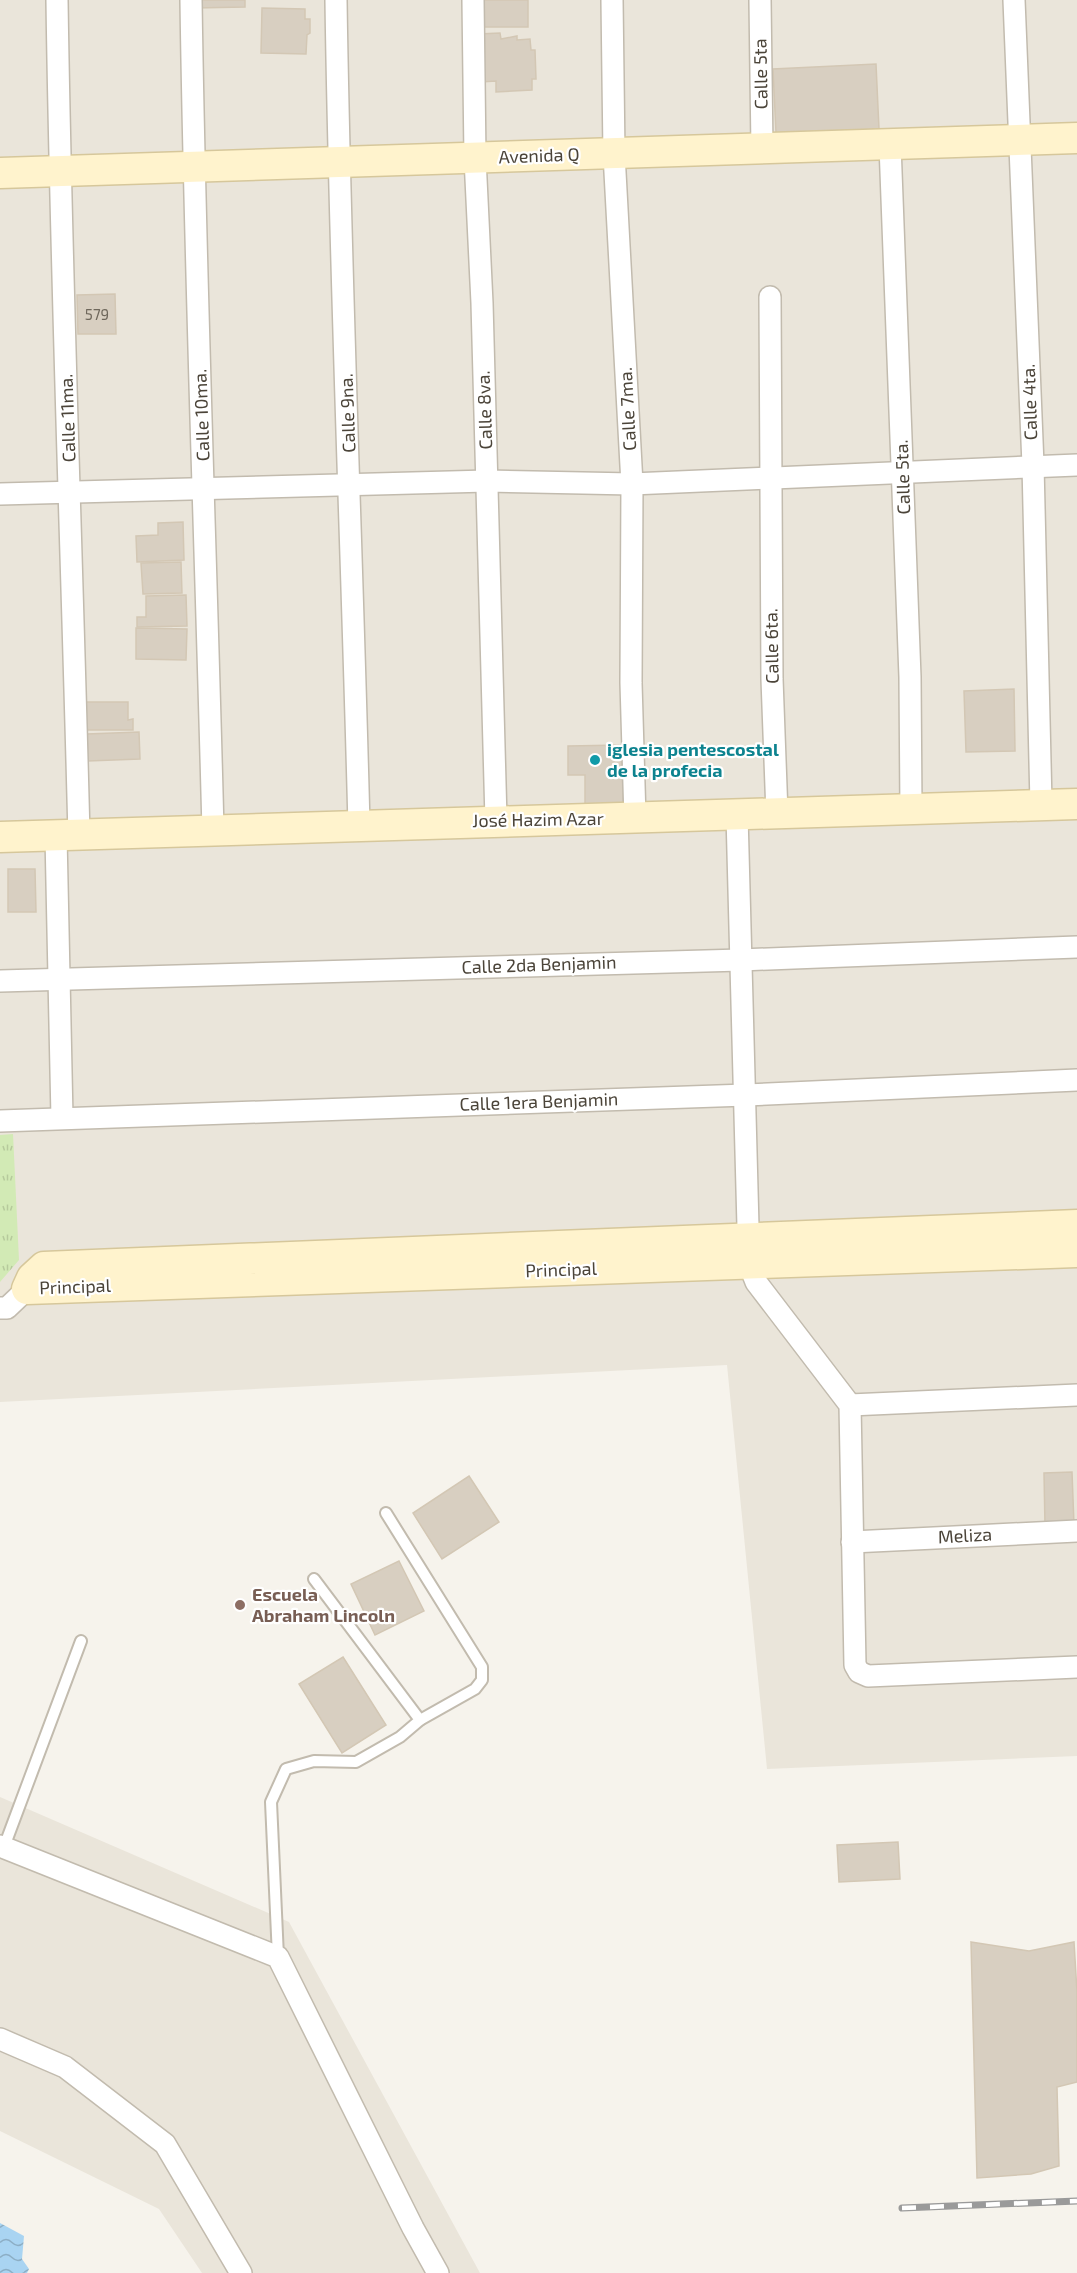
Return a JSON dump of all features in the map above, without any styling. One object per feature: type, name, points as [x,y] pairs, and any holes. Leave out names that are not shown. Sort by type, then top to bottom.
[{"type":"street","name":"Calle 11ma.","points":[[57,0],[59,171],[70,492],[67,836],[59,979],[62,1118]]},
{"type":"street","name":"Calle 10ma.","points":[[191,0],[213,831]]},
{"type":"street","name":"Calle 9na.","points":[[336,0],[338,162],[350,484],[359,826]]},
{"type":"street","name":"Calle 8va.","points":[[473,0],[475,158],[482,303],[495,820]]},
{"type":"street","name":"Calle 7ma.","points":[[612,0],[614,154],[632,484],[631,683],[635,818]]},
{"type":"street","name":"Calle 5ta","points":[[760,0],[762,149]]},
{"type":"street","name":"Calle 4ta.","points":[[1014,0],[1032,465],[1041,804]]},
{"type":"street","name":"Avenida Q","points":[[0,173],[1077,138]]},
{"type":"street","name":"Calle 5ta.","points":[[890,145],[910,676],[911,810]]},
{"type":"street","name":"Calle 6ta.","points":[[770,297],[772,679],[777,814]]},
{"type":"street","points":[[0,494],[487,481],[632,484],[1032,465],[1077,465]]},
{"type":"street","name":"José Hazim Azar","points":[[0,837],[495,820],[635,818],[1077,804]]},
{"type":"street","points":[[737,815],[749,1251],[756,1282],[850,1405],[855,1665],[859,1672],[868,1676],[1077,1667]]},
{"type":"street","name":"Calle 2da Benjamin","points":[[0,981],[741,960],[1077,947]]},
{"type":"street","name":"Calle 1era Benjamin","points":[[0,1121],[746,1095],[1077,1080]]},
{"type":"street","name":"Principal","points":[[27,1289],[749,1251],[1077,1225]]},
{"type":"street","name":"Principal","points":[[749,1251],[1077,1252]]},
{"type":"street","points":[[0,1308],[7,1308],[27,1289]]},
{"type":"street","points":[[850,1405],[1077,1395]]},
{"type":"street","name":"Meliza","points":[[852,1542],[1077,1531]]},
{"type":"street","points":[[2,1847],[278,1957],[412,2228],[438,2273]]},
{"type":"street","points":[[0,2039],[65,2067],[165,2144],[241,2273]]},
{"type":"lane","points":[[278,1957],[271,1802],[286,1769],[314,1761],[356,1762],[400,1737],[420,1720],[475,1689],[482,1680],[482,1667],[386,1512]]},
{"type":"lane","points":[[314,1579],[420,1720]]},
{"type":"lane","points":[[2,1847],[81,1641]]},
{"type":"shaded area","points":[[0,0],[1077,0],[1077,1756],[767,1769],[727,1365],[0,1402]]},
{"type":"shaded area","points":[[0,1797],[289,1922],[480,2273],[202,2273],[159,2209],[0,2131]]},
{"type":"green space","points":[[13,1134],[19,1260],[0,1282],[0,1135]]},
{"type":"water","points":[[0,2223],[24,2236],[22,2259],[29,2269],[27,2273],[0,2273]]},
{"type":"building","points":[[195,0],[245,0],[245,7],[195,8]]},
{"type":"building","points":[[481,0],[528,0],[528,27],[481,27]]},
{"type":"building","points":[[262,8],[305,9],[305,19],[310,19],[306,54],[261,53]]},
{"type":"building","points":[[500,33],[501,39],[517,36],[517,40],[530,39],[531,50],[535,50],[536,79],[532,79],[532,90],[496,92],[496,81],[481,82],[478,34]]},
{"type":"building","points":[[876,64],[879,129],[776,133],[773,69]]},
{"type":"building","points":[[115,294],[116,334],[78,334],[77,295]]},
{"type":"building","points":[[183,522],[184,560],[137,562],[136,536],[158,535],[158,523]]},
{"type":"building","points":[[181,562],[182,593],[143,594],[141,563]]},
{"type":"building","points":[[186,595],[187,626],[137,627],[137,617],[146,617],[146,596]]},
{"type":"building","points":[[136,628],[187,629],[186,660],[136,659]]},
{"type":"building","points":[[1014,689],[1015,751],[966,752],[964,691]]},
{"type":"building","points":[[85,702],[128,702],[128,720],[133,719],[133,730],[85,730]]},
{"type":"building","points":[[139,732],[140,759],[88,761],[87,734]]},
{"type":"building","name":"iglesia pentescostal de la profecia","points":[[622,745],[623,803],[585,804],[585,775],[568,775],[568,746]]},
{"type":"building","points":[[8,869],[35,869],[36,912],[8,912]]},
{"type":"building","points":[[1072,1472],[1074,1525],[1045,1526],[1044,1473]]},
{"type":"building","points":[[469,1476],[499,1522],[442,1559],[413,1513]]},
{"type":"building","points":[[399,1561],[424,1611],[375,1635],[351,1584]]},
{"type":"building","points":[[343,1657],[386,1725],[342,1753],[299,1684]]},
{"type":"building","points":[[898,1842],[900,1879],[839,1882],[837,1845]]},
{"type":"building","points":[[971,1942],[1029,1951],[1074,1942],[1077,1992],[1077,2082],[1057,2087],[1059,2166],[1031,2174],[977,2178]]},
{"type":"railway","points":[[902,2208],[1077,2201]]},
{"type":"place","name":"iglesia pentescostal de la profecia","points":[[595,760]]},
{"type":"place","name":"Escuela Abraham Lincoln","points":[[240,1605]]}]
